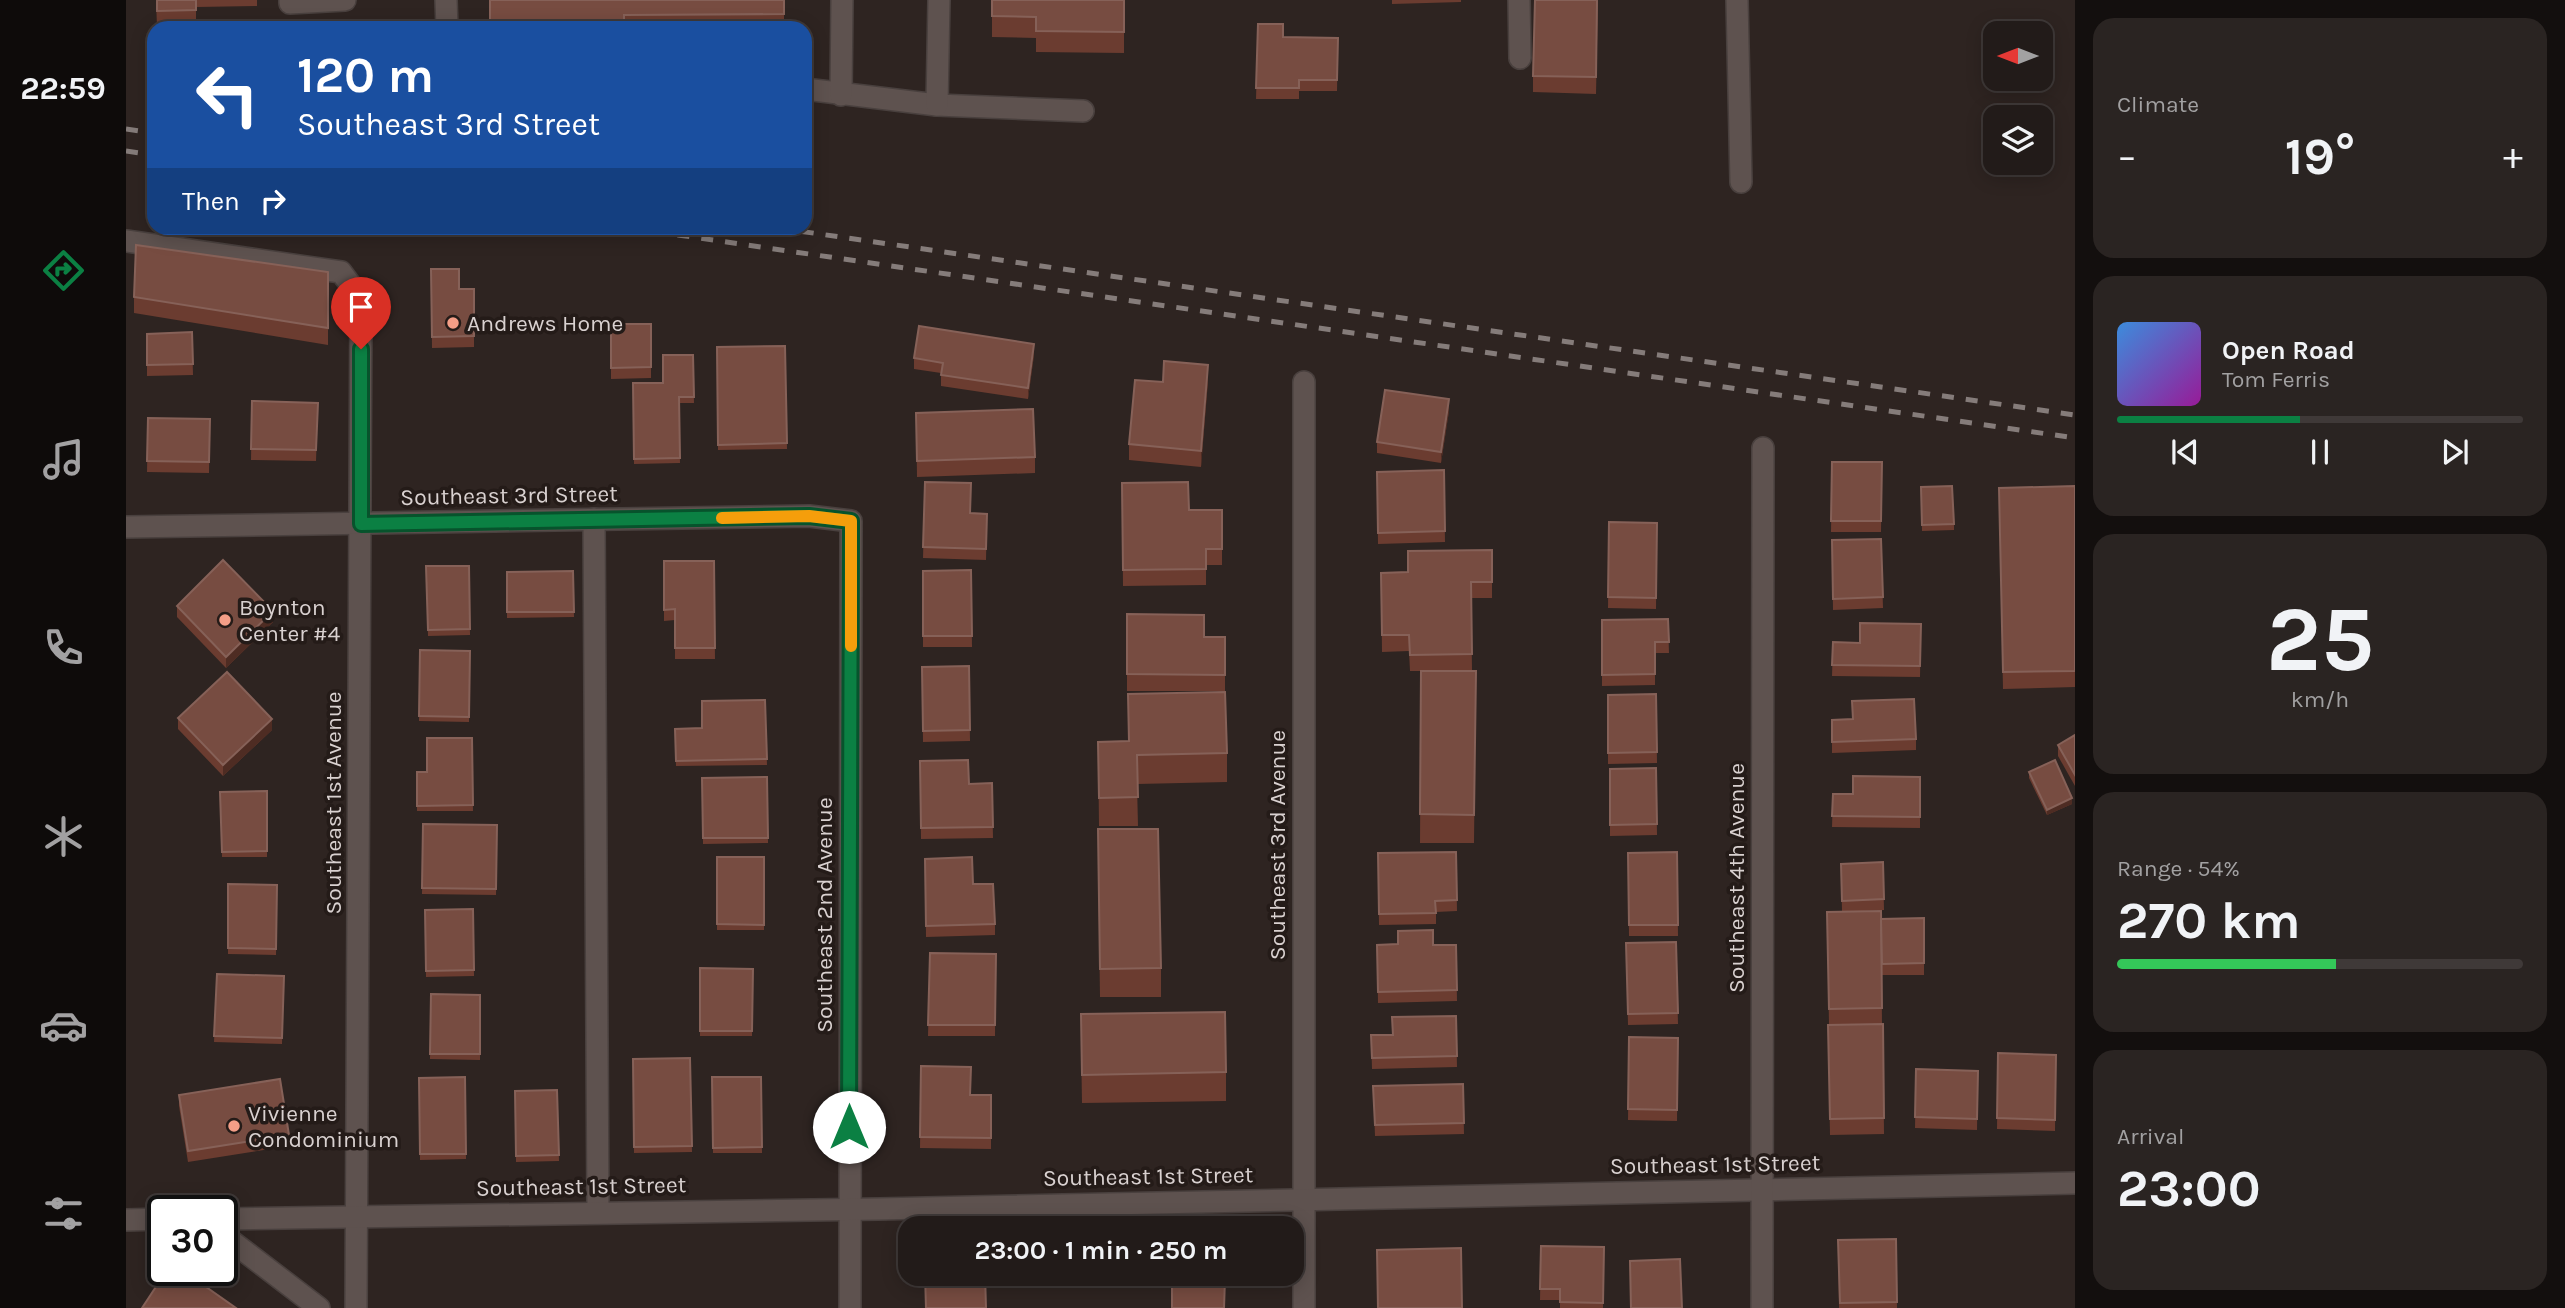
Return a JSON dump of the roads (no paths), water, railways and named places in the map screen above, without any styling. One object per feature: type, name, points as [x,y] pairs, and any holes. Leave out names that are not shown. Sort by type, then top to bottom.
[{"type":"street","points":[[290,0],[290,3],[345,0]]},
{"type":"street","points":[[446,0],[447,21]]},
{"type":"street","points":[[841,94],[842,0]]},
{"type":"street","points":[[937,104],[939,0]]},
{"type":"street","points":[[1519,0],[1520,58]]},
{"type":"street","points":[[1737,0],[1741,182]]},
{"type":"street","points":[[812,90],[937,104],[1083,111]]},
{"type":"street","name":"Southeast 1st Avenue","points":[[126,241],[341,272],[361,299],[356,1308]]},
{"type":"street","name":"Southeast 3rd Avenue","points":[[1304,382],[1304,1308]]},
{"type":"street","name":"Southeast 4th Avenue","points":[[1762,1308],[1763,449]]},
{"type":"street","name":"Southeast 3rd Street","points":[[126,527],[809,516],[851,521]]},
{"type":"street","points":[[594,519],[598,1212]]},
{"type":"street","name":"Southeast 2nd Avenue","points":[[849,1308],[851,521]]},
{"type":"street","name":"Southeast 1st Street","points":[[238,1219],[849,1209],[2075,1183]]},
{"type":"street","points":[[126,1220],[147,1219]]},
{"type":"street","points":[[238,1246],[319,1308]]},
{"type":"railway","points":[[126,129],[147,132]]},
{"type":"railway","points":[[126,151],[147,154]]},
{"type":"railway","points":[[812,233],[2075,415]]},
{"type":"railway","points":[[678,235],[2075,438]]},
{"type":"place","name":"Andrews Home","points":[[453,323]]},
{"type":"place","name":"Boynton Center #4","points":[[225,620]]},
{"type":"place","name":"Vivienne Condominium","points":[[234,1126]]}]
